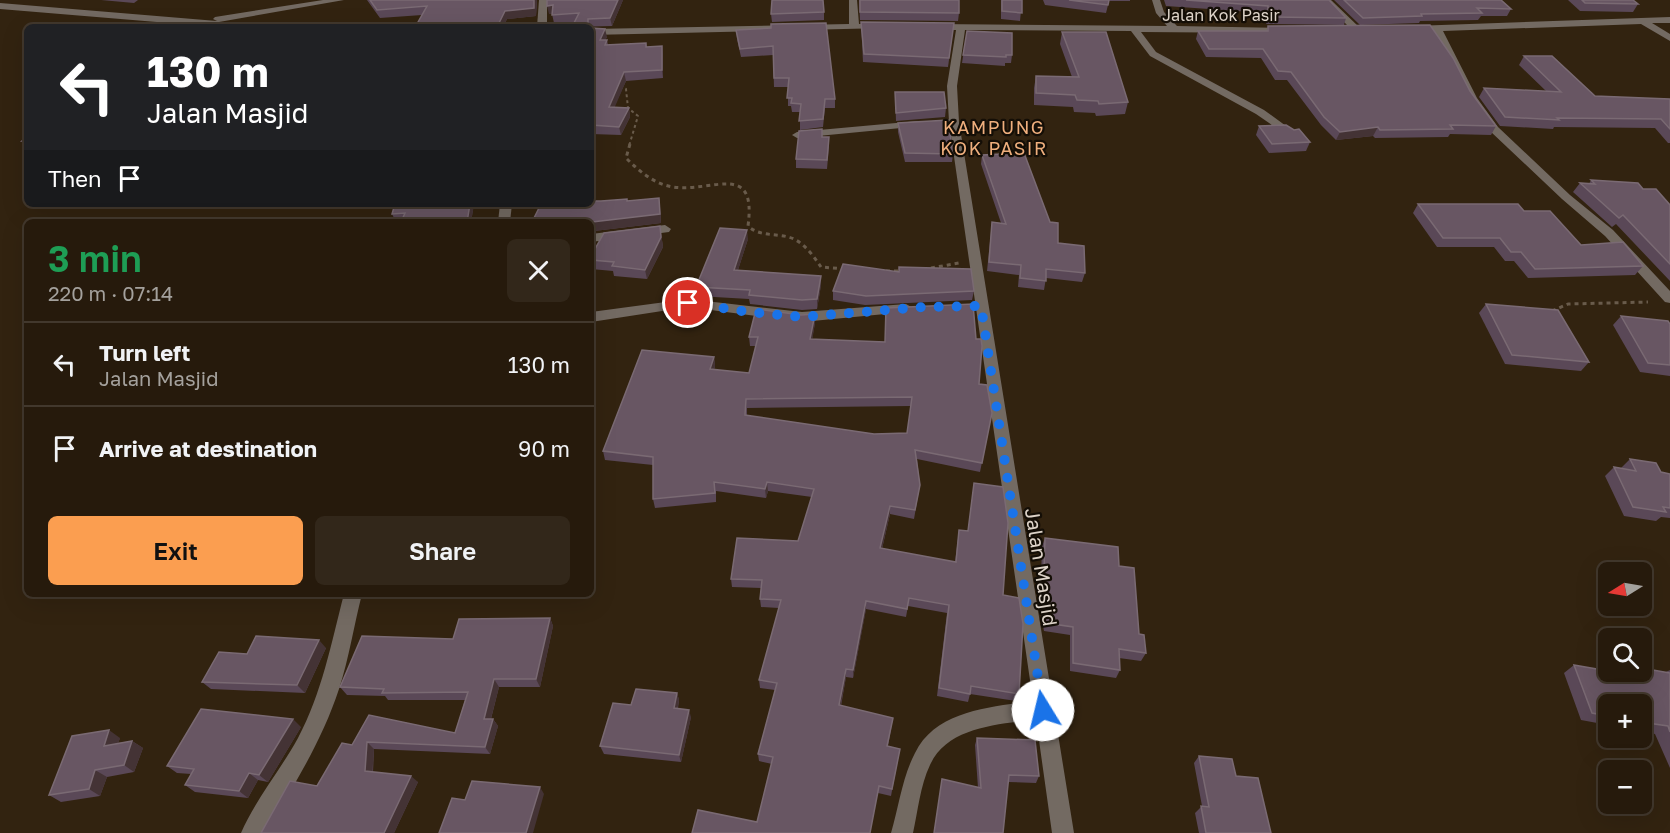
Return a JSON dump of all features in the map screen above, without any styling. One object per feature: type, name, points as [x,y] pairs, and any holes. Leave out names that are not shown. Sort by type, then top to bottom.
[{"type":"street","points":[[200,23],[274,9],[340,0]]},
{"type":"street","points":[[542,24],[543,0]]},
{"type":"street","points":[[853,0],[854,26]]},
{"type":"street","points":[[1156,0],[1160,13],[1175,30]]},
{"type":"street","points":[[1326,0],[1357,30]]},
{"type":"street","points":[[0,6],[212,24]]},
{"type":"street","points":[[1402,29],[1645,23],[1670,20]]},
{"type":"street","points":[[1645,23],[1670,38]]},
{"type":"street","points":[[594,32],[890,26]]},
{"type":"street","name":"Jalan Kok Pasir","points":[[926,26],[1298,30]]},
{"type":"street","name":"Jalan Masjid","points":[[961,27],[952,86],[943,123],[974,257],[976,306],[1062,833]]},
{"type":"street","points":[[1437,28],[1472,98],[1494,129],[1566,197],[1609,233],[1664,300]]},
{"type":"street","points":[[1134,29],[1153,54],[1260,112],[1292,134]]},
{"type":"street","points":[[1345,30],[1368,30]]},
{"type":"street","points":[[797,135],[943,123]]},
{"type":"street","points":[[594,238],[665,229]]},
{"type":"street","points":[[594,317],[688,303],[802,317],[924,307]]},
{"type":"street","points":[[252,833],[312,733],[330,687],[352,597]]},
{"type":"street","points":[[902,833],[922,758],[934,743],[952,728],[971,721],[1043,710]]},
{"type":"path","points":[[619,85],[626,89],[624,102],[627,109],[638,116],[626,158],[653,181],[675,187],[724,182],[738,186],[749,193],[753,207],[748,226],[756,233],[791,236],[804,244],[821,267],[856,270]]},
{"type":"path","points":[[922,270],[954,265],[974,257]]},
{"type":"path","points":[[878,271],[912,271]]},
{"type":"path","points":[[1547,313],[1568,304],[1664,300]]},
{"type":"building","points":[[370,0],[534,0],[534,8],[505,11],[498,24],[417,24],[427,6],[377,10]]},
{"type":"building","points":[[547,0],[618,0],[610,18],[588,19],[588,24],[574,24],[579,13],[552,15],[553,5],[547,6]]},
{"type":"building","points":[[772,0],[823,0],[824,12],[771,14]]},
{"type":"building","points":[[860,0],[959,0],[959,13],[860,12]]},
{"type":"building","points":[[1002,0],[1022,0],[1022,13],[1002,11]]},
{"type":"building","points":[[1069,0],[1109,0],[1108,5]]},
{"type":"building","points":[[1186,0],[1329,0],[1346,18],[1268,17],[1268,6]]},
{"type":"building","points":[[1344,0],[1501,0],[1511,9],[1477,8],[1482,13],[1363,18]]},
{"type":"building","points":[[1582,0],[1633,0],[1638,4],[1585,3]]},
{"type":"building","points":[[861,22],[954,23],[949,58],[864,54]]},
{"type":"building","points":[[826,23],[835,99],[825,99],[823,119],[799,121],[801,104],[791,103],[792,98],[787,98],[789,78],[774,78],[773,46],[740,49],[736,30],[771,28],[771,24]]},
{"type":"building","points":[[1430,25],[1453,58],[1470,91],[1496,126],[1450,125],[1453,129],[1380,130],[1378,127],[1340,132],[1324,117],[1291,72],[1278,71],[1263,49],[1209,49],[1198,31],[1268,31],[1268,26]]},
{"type":"building","points":[[594,28],[605,29],[600,40],[607,40],[605,45],[646,43],[646,47],[662,46],[662,70],[624,72],[609,107],[629,108],[619,127],[594,125]]},
{"type":"building","points":[[967,31],[1012,33],[1012,55],[1006,55],[1006,57],[963,55]]},
{"type":"building","points":[[1062,32],[1106,32],[1128,102],[1099,104],[1098,101],[1077,100],[1075,95],[1036,93],[1036,76],[1079,77]]},
{"type":"building","points":[[1524,56],[1552,56],[1595,96],[1670,99],[1670,129],[1661,119],[1557,118],[1559,120],[1505,117],[1484,88],[1561,92]]},
{"type":"building","points":[[895,92],[944,92],[946,108],[896,113]]},
{"type":"building","points":[[948,120],[953,154],[905,153],[898,123]]},
{"type":"building","points":[[1286,125],[1294,130],[1299,129],[1310,142],[1272,144],[1259,126]]},
{"type":"building","points":[[822,129],[822,137],[829,137],[827,160],[796,159],[799,131]]},
{"type":"building","points":[[1024,153],[1050,222],[1058,223],[1058,243],[1084,246],[1085,273],[1046,269],[1046,281],[1020,278],[1021,265],[989,262],[992,222],[1006,224],[982,155]]},
{"type":"building","points":[[1591,180],[1638,183],[1643,189],[1656,189],[1670,205],[1670,264],[1623,215],[1619,218],[1580,183],[1595,184]]},
{"type":"building","points":[[659,198],[660,214],[594,222],[594,219],[534,219],[540,207],[594,207],[594,201],[627,199],[627,201]]},
{"type":"building","points":[[1418,204],[1518,204],[1524,211],[1550,211],[1581,245],[1623,242],[1643,266],[1535,269],[1521,252],[1511,252],[1500,238],[1443,238]]},
{"type":"building","points":[[394,207],[470,207],[468,219],[402,219],[405,213],[392,214]]},
{"type":"building","points":[[660,226],[661,237],[645,270],[612,266],[614,262],[594,260],[594,251],[604,233]]},
{"type":"building","points":[[720,228],[747,230],[734,270],[821,276],[817,299],[802,300],[749,295],[750,290],[696,287]]},
{"type":"building","points":[[843,264],[899,272],[899,267],[971,269],[974,291],[866,296],[833,291]]},
{"type":"building","points":[[973,304],[976,339],[981,339],[982,346],[979,384],[987,385],[992,413],[982,463],[915,450],[920,485],[915,510],[890,506],[880,548],[956,562],[959,530],[968,531],[974,483],[1003,487],[1008,523],[1003,595],[1019,598],[1023,624],[1019,694],[971,686],[970,694],[939,688],[949,605],[909,598],[907,609],[866,601],[853,670],[846,669],[839,705],[893,718],[887,746],[900,749],[892,789],[879,786],[870,833],[692,833],[698,810],[757,822],[773,757],[758,754],[777,683],[759,680],[781,600],[760,599],[762,580],[731,579],[737,538],[798,541],[814,489],[767,482],[765,489],[714,482],[715,493],[653,499],[653,457],[603,451],[642,350],[714,357],[710,369],[749,373],[758,337],[749,337],[756,309],[801,315],[815,314],[810,339],[885,342],[886,308]],"holes":[[[912,397],[907,433],[874,434],[745,415],[746,399]]]},
{"type":"building","points":[[1486,304],[1558,310],[1589,362],[1512,355]]},
{"type":"building","points":[[1621,316],[1668,321],[1670,324],[1670,365],[1648,363]]},
{"type":"building","points":[[1630,459],[1656,463],[1661,472],[1670,474],[1670,508],[1663,507],[1666,512],[1633,507],[1614,467],[1636,471]]},
{"type":"building","points":[[1045,538],[1118,547],[1119,566],[1134,568],[1139,634],[1144,635],[1146,653],[1119,649],[1120,670],[1073,663],[1073,627],[1046,623],[1043,602]]},
{"type":"building","points":[[550,618],[536,679],[494,679],[484,719],[493,719],[485,747],[367,742],[365,771],[411,776],[384,833],[261,833],[290,781],[317,786],[342,743],[352,745],[369,715],[455,733],[468,692],[382,693],[384,689],[340,687],[362,636],[453,639],[459,619]]},
{"type":"building","points":[[256,636],[319,640],[297,685],[202,682],[219,652],[247,654]]},
{"type":"building","points":[[1574,665],[1598,669],[1598,682],[1652,682],[1652,670],[1670,673],[1670,732],[1668,726],[1652,724],[1652,694],[1598,694],[1598,714],[1592,713]]},
{"type":"building","points":[[636,689],[677,693],[674,708],[689,710],[679,755],[600,746],[613,703],[631,705]]},
{"type":"building","points":[[201,709],[293,719],[259,775],[249,773],[239,791],[185,785],[194,769],[167,766]]},
{"type":"building","points":[[109,730],[104,746],[132,741],[124,765],[95,770],[89,789],[49,795],[72,736]]},
{"type":"building","points":[[977,738],[1035,740],[1039,776],[1009,775],[1003,833],[934,833],[942,779],[981,788]]},
{"type":"building","points":[[1199,756],[1232,759],[1236,776],[1258,778],[1271,833],[1206,833],[1201,806],[1209,807]]},
{"type":"building","points":[[472,781],[540,787],[526,833],[439,833],[452,798],[465,800]]},
{"type":"district","name":"KAMPUNG KOK PASIR","points":[[994,137]]},
{"type":"route","points":[[688,303],[802,317],[870,310],[981,306],[1043,710]]}]
